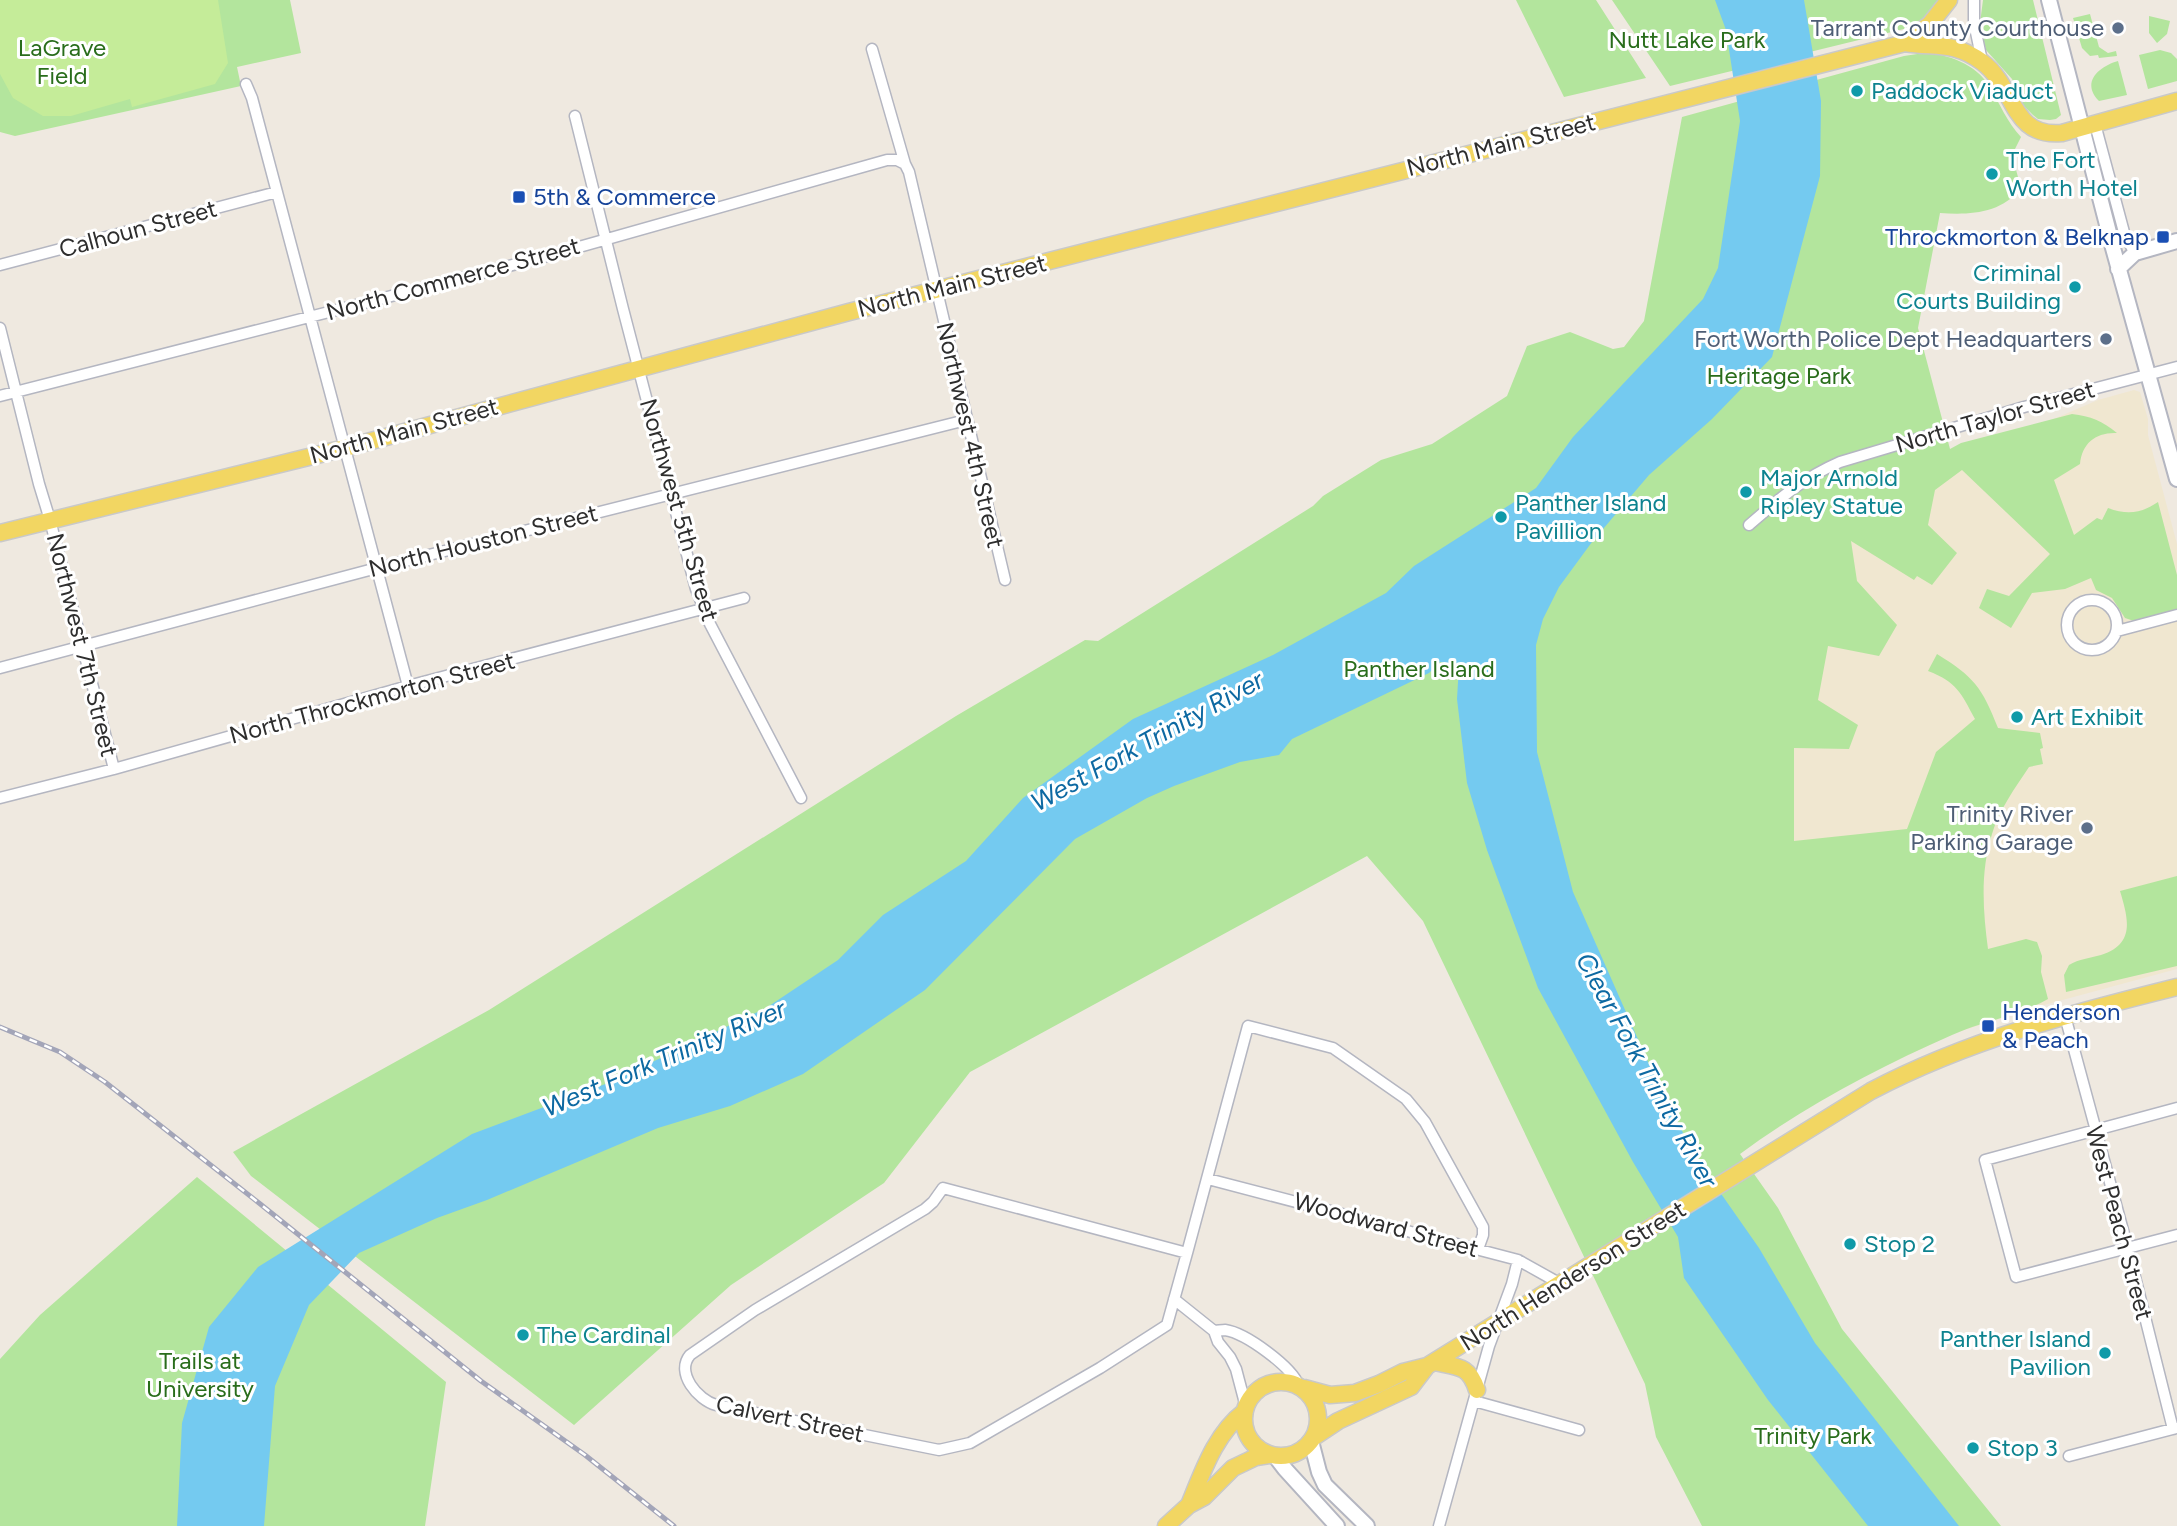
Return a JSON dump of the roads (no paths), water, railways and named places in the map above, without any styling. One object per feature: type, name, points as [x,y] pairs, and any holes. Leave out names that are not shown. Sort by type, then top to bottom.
[{"type":"main road","points":[[1903,43],[1937,17],[1949,0]]},
{"type":"main road","points":[[2049,0],[2088,126],[2118,269],[2177,479]]},
{"type":"main road","points":[[1903,43],[1951,47],[1982,62],[1998,78],[2021,119],[2033,130],[2053,134],[2177,101]]},
{"type":"main road","name":"North Main Street","points":[[0,533],[345,448],[935,290],[1903,43]]},
{"type":"main road","points":[[2118,269],[2135,253],[2177,241]]},
{"type":"main road","name":"North Henderson Street","points":[[1301,1387],[1329,1395],[1355,1393],[1403,1372],[1431,1364],[1871,1091],[1929,1062],[2000,1035],[2177,988]]},
{"type":"main road","points":[[1431,1364],[1466,1370],[1473,1379],[1476,1396]]},
{"type":"main road","name":"North Henderson Street","points":[[1313,1439],[1342,1419],[1411,1387],[1431,1364]]},
{"type":"main road","points":[[1338,1526],[1272,1455],[1259,1449],[1248,1436],[1244,1426],[1246,1409],[1252,1396],[1262,1387],[1287,1382],[1301,1387],[1315,1405],[1318,1418],[1313,1439],[1319,1472],[1325,1485],[1367,1526]]},
{"type":"main road","points":[[1189,1505],[1217,1441],[1231,1421],[1246,1409]]},
{"type":"main road","points":[[1166,1526],[1189,1505],[1204,1497],[1233,1468],[1256,1457],[1293,1455],[1313,1439]]},
{"type":"street","points":[[1974,0],[1974,23],[1982,62]]},
{"type":"street","name":"Northwest 4th Street","points":[[872,49],[909,172],[1005,580]]},
{"type":"street","points":[[246,84],[252,98],[408,686]]},
{"type":"street","name":"Northwest 5th Street","points":[[575,116],[691,571],[710,624],[801,799]]},
{"type":"street","points":[[2088,126],[2124,236],[2135,253]]},
{"type":"street","name":"North Commerce Street","points":[[0,396],[606,239],[887,160],[897,160],[905,164]]},
{"type":"street","name":"Calhoun Street","points":[[0,265],[277,192]]},
{"type":"street","name":"Northwest 7th Street","points":[[0,328],[114,769]]},
{"type":"street","name":"North Taylor Street","points":[[1749,525],[1791,488],[1840,462],[2024,407],[2177,367]]},
{"type":"street","name":"North Houston Street","points":[[0,668],[377,568],[967,420]]},
{"type":"street","name":"North Throckmorton Street","points":[[0,798],[114,769],[408,686],[744,598]]},
{"type":"street","points":[[2117,631],[2115,614],[2103,601],[2085,600],[2071,610],[2068,618],[2069,636],[2082,648],[2090,650],[2107,645],[2117,631],[2177,615]]},
{"type":"street","name":"West Peach Street","points":[[2065,1016],[2175,1429]]},
{"type":"street","name":"Calvert Street","points":[[1187,1253],[943,1188],[925,1209],[754,1310],[690,1355],[684,1366],[685,1372],[700,1395],[710,1403],[939,1450],[970,1443],[1163,1328],[1169,1320],[1248,1026],[1332,1048],[1406,1099],[1425,1122],[1483,1227],[1478,1249]]},
{"type":"street","points":[[2177,1108],[1985,1160],[2017,1277],[2177,1235]]},
{"type":"street","name":"Woodward Street","points":[[1208,1179],[1518,1260],[1559,1283]]},
{"type":"street","points":[[1439,1526],[1489,1346],[1499,1323],[1518,1260]]},
{"type":"street","points":[[1174,1299],[1214,1331],[1236,1369],[1246,1409]]},
{"type":"street","points":[[1214,1331],[1227,1330],[1262,1349],[1277,1360],[1301,1387]]},
{"type":"street","points":[[1476,1396],[1579,1430]]},
{"type":"street","points":[[2069,1456],[2175,1429]]},
{"type":"water","points":[[1715,0],[1804,0],[1821,101],[1820,176],[1772,357],[1712,419],[1649,475],[1592,542],[1559,587],[1543,619],[1536,645],[1537,752],[1573,892],[1648,1062],[1694,1155],[1759,1248],[1815,1343],[1959,1526],[1868,1526],[1768,1400],[1684,1278],[1678,1237],[1633,1162],[1538,988],[1487,850],[1467,783],[1457,699],[1459,665],[1440,662],[1429,673],[1292,739],[1279,755],[1240,762],[1174,786],[1147,798],[1075,839],[925,990],[803,1074],[730,1106],[658,1128],[487,1200],[437,1218],[359,1253],[309,1305],[275,1386],[264,1526],[177,1526],[182,1423],[209,1327],[258,1267],[472,1134],[608,1083],[766,1008],[838,960],[883,915],[966,861],[1023,798],[1133,719],[1273,655],[1386,593],[1414,566],[1536,488],[1573,437],[1703,299],[1718,268],[1740,121],[1726,30]]},
{"type":"railway","points":[[0,1027],[60,1052],[105,1082],[481,1381],[585,1455],[674,1526]]},
{"type":"place","name":"Tarrant County Courthouse","points":[[2118,28]]},
{"type":"place","name":"Paddock Viaduct","points":[[1857,91]]},
{"type":"place","name":"The Fort Worth Hotel","points":[[1992,174]]},
{"type":"place","name":"5th & Commerce","points":[[519,197]]},
{"type":"place","name":"Throckmorton & Belknap","points":[[2163,237]]},
{"type":"place","name":"Criminal Courts Building","points":[[2075,287]]},
{"type":"place","name":"Fort Worth Police Dept Headquarters","points":[[2106,339]]},
{"type":"place","name":"Major Arnold Ripley Statue","points":[[1746,492]]},
{"type":"place","name":"Panther Island Pavillion","points":[[1501,517]]},
{"type":"place","name":"Art Exhibit","points":[[2017,717]]},
{"type":"place","name":"Trinity River Parking Garage","points":[[2087,828]]},
{"type":"place","name":"Henderson & Peach","points":[[1988,1026]]},
{"type":"place","name":"Stop 2","points":[[1850,1244]]},
{"type":"place","name":"The Cardinal","points":[[523,1335]]},
{"type":"place","name":"Panther Island Pavilion","points":[[2105,1353]]},
{"type":"place","name":"Stop 3","points":[[1973,1448]]},
{"type":"park label","name":"Nutt Lake Park","points":[[1687,40]]},
{"type":"park label","name":"LaGrave Field","points":[[62,62]]},
{"type":"park label","name":"Heritage Park","points":[[1779,376]]},
{"type":"park label","name":"Panther Island","points":[[1419,669]]},
{"type":"park label","name":"Trails at University","points":[[200,1375]]},
{"type":"park label","name":"Trinity Park","points":[[1813,1436]]},
{"type":"water label","name":"West Fork Trinity River","points":[[1147,741]]},
{"type":"water label","name":"West Fork Trinity River","points":[[664,1058]]},
{"type":"water label","name":"Clear Fork Trinity River","points":[[1647,1070]]}]
